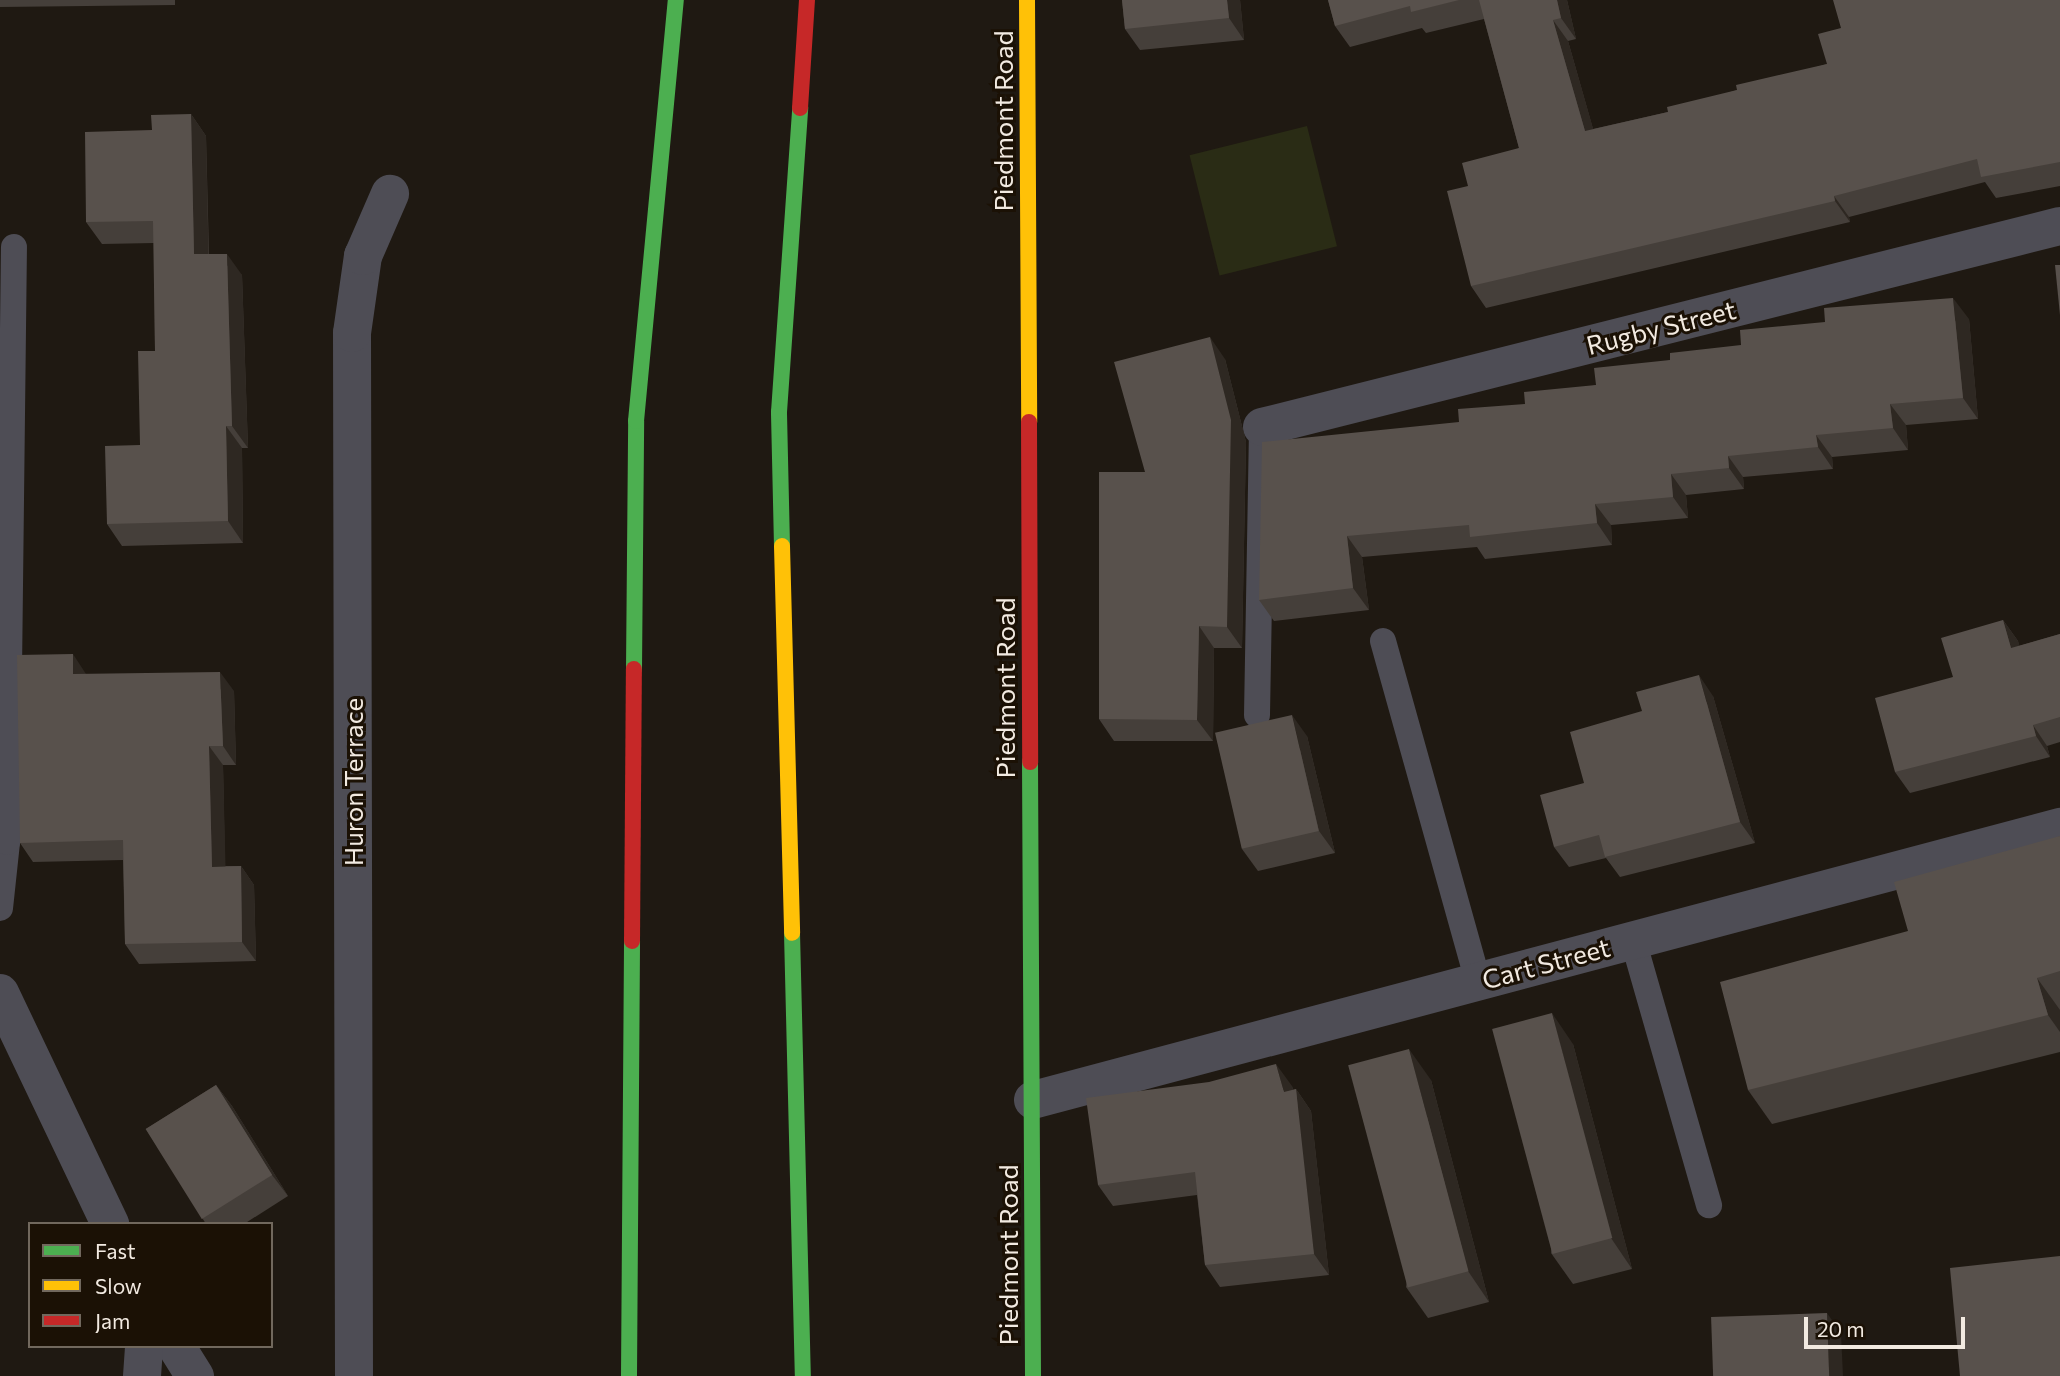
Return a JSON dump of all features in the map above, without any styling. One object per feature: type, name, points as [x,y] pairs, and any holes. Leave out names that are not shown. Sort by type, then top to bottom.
[{"type":"main road","points":[[629,1376],[636,421],[676,0]]},
{"type":"main road","points":[[803,1376],[779,412],[807,0]]},
{"type":"main road","name":"Piedmont Road","points":[[1027,0],[1032,1376]]},
{"type":"street","name":"Huron Terrace","points":[[354,1376],[352,333],[363,256],[390,194]]},
{"type":"street","name":"Rugby Street","points":[[1262,427],[2060,226]]},
{"type":"street","name":"Cart Street","points":[[1033,1100],[2060,827]]},
{"type":"street","points":[[0,993],[109,1222]]},
{"type":"street","points":[[142,1376],[144,1348]]},
{"type":"street","points":[[177,1348],[195,1376]]},
{"type":"lane","points":[[0,908],[7,842],[13,247]]},
{"type":"lane","points":[[1256,715],[1262,427]]},
{"type":"lane","points":[[1383,641],[1478,981]]},
{"type":"lane","points":[[1633,940],[1709,1205]]},
{"type":"green space","points":[[1307,126],[1337,246],[1220,276],[1190,155]]},
{"type":"building","points":[[1122,0],[1227,0],[1229,18],[1125,29]]},
{"type":"building","points":[[1328,0],[1459,0],[1411,12],[1410,6],[1335,26]]},
{"type":"building","points":[[1479,0],[1557,0],[1561,18],[1553,20],[1585,131],[1668,112],[1667,107],[1737,90],[1736,85],[1827,64],[1818,34],[1841,28],[1833,0],[2060,0],[2060,162],[1981,177],[1977,159],[1834,196],[1835,201],[1471,286],[1447,191],[1468,186],[1462,163],[1519,148]]},
{"type":"building","points":[[191,114],[194,254],[227,254],[232,426],[226,426],[228,521],[107,524],[105,446],[140,445],[138,351],[155,351],[153,221],[86,222],[85,132],[152,130],[151,115]]},
{"type":"building","points":[[2055,265],[2060,265],[2060,315]]},
{"type":"building","points":[[1953,298],[1963,398],[1890,404],[1893,428],[1816,435],[1818,447],[1728,456],[1729,468],[1671,474],[1673,497],[1595,504],[1597,523],[1470,537],[1469,525],[1347,536],[1353,588],[1259,600],[1262,442],[1459,422],[1458,409],[1525,404],[1524,392],[1596,385],[1594,368],[1670,360],[1670,353],[1741,345],[1740,330],[1825,322],[1824,308]]},
{"type":"building","points":[[1210,337],[1231,420],[1227,627],[1199,626],[1197,720],[1099,719],[1099,472],[1145,472],[1114,362]]},
{"type":"building","points":[[2003,620],[2011,648],[2060,634],[2060,717],[2033,725],[2036,736],[1895,772],[1875,698],[1953,677],[1941,638]]},
{"type":"building","points":[[73,654],[73,674],[220,672],[223,746],[209,746],[212,867],[241,866],[242,942],[125,944],[123,840],[20,843],[17,655]]},
{"type":"building","points":[[1699,675],[1740,822],[1605,857],[1599,835],[1554,847],[1540,795],[1584,783],[1570,732],[1642,711],[1636,692]]},
{"type":"building","points":[[1292,715],[1319,831],[1242,849],[1215,733]]},
{"type":"building","points":[[2060,836],[2060,971],[2037,978],[2048,1015],[1748,1090],[1720,982],[1908,931],[1894,882]]},
{"type":"building","points":[[1552,1013],[1612,1238],[1552,1254],[1492,1029]]},
{"type":"building","points":[[1409,1049],[1469,1271],[1408,1287],[1348,1065]]},
{"type":"building","points":[[1276,1064],[1284,1092],[1296,1089],[1314,1254],[1205,1265],[1195,1172],[1098,1185],[1086,1098],[1209,1082]]},
{"type":"building","points":[[216,1085],[272,1175],[202,1219],[146,1129]]},
{"type":"building","points":[[2060,1256],[2060,1376],[1960,1376],[1950,1268]]},
{"type":"building","points":[[1827,1313],[1829,1376],[1713,1376],[1711,1317]]},
{"type":"traffic: fast","points":[[634,669],[636,421],[676,0]]},
{"type":"traffic: fast","points":[[782,546],[779,412],[800,108]]},
{"type":"traffic: fast","points":[[1030,762],[1033,1376]]},
{"type":"traffic: fast","points":[[792,933],[803,1376]]},
{"type":"traffic: fast","points":[[629,1376],[632,941]]},
{"type":"traffic: slow","points":[[1027,0],[1029,422]]},
{"type":"traffic: slow","points":[[782,546],[792,933]]},
{"type":"traffic: jam","points":[[800,108],[807,0]]},
{"type":"traffic: jam","points":[[1029,422],[1030,762]]},
{"type":"traffic: jam","points":[[632,941],[634,669]]}]
